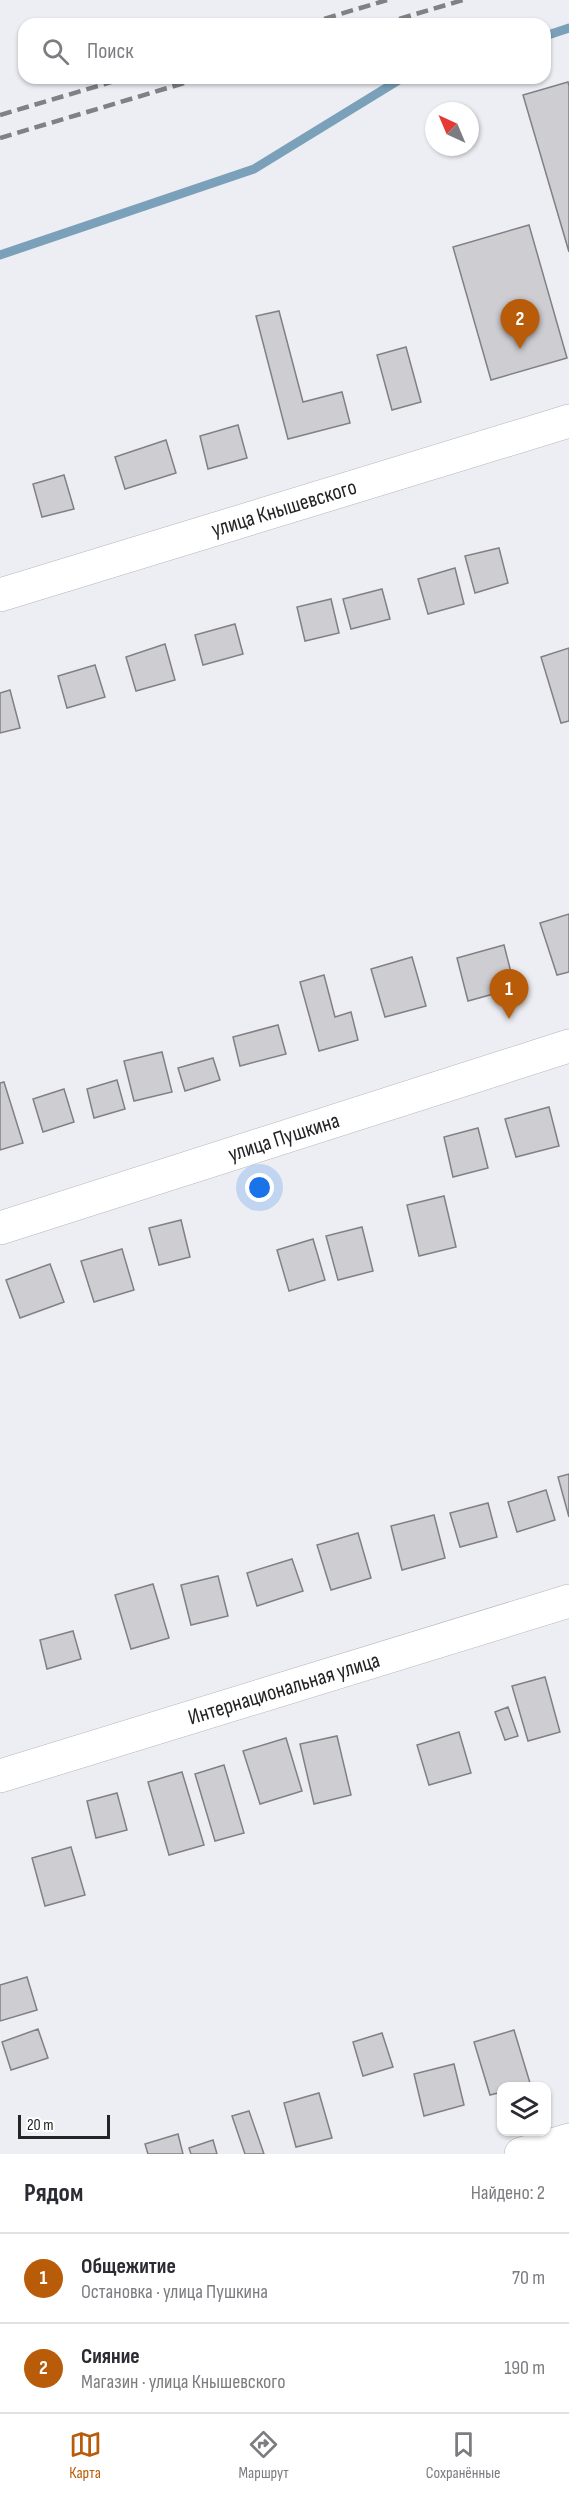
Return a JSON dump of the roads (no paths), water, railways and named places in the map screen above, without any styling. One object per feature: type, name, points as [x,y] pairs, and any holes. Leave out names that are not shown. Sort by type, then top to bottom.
[{"type":"street","name":"улица Кнышевского","points":[[0,595],[569,421]]},
{"type":"street","name":"улица Пушкина","points":[[0,1228],[569,1046]]},
{"type":"street","name":"Интернациональная улица","points":[[0,1776],[569,1601]]},
{"type":"street","points":[[521,2154],[569,2140]]},
{"type":"waterway","points":[[551,34],[569,28]]},
{"type":"waterway","points":[[0,255],[254,169],[392,84]]},
{"type":"railway","points":[[327,18],[387,0]]},
{"type":"railway","points":[[402,18],[463,0]]},
{"type":"railway","points":[[0,115],[105,84]]},
{"type":"railway","points":[[0,138],[181,84]]},
{"type":"place","name":"Сияние","points":[[520,349]]},
{"type":"place","name":"Общежитие","points":[[509,1019]]}]
